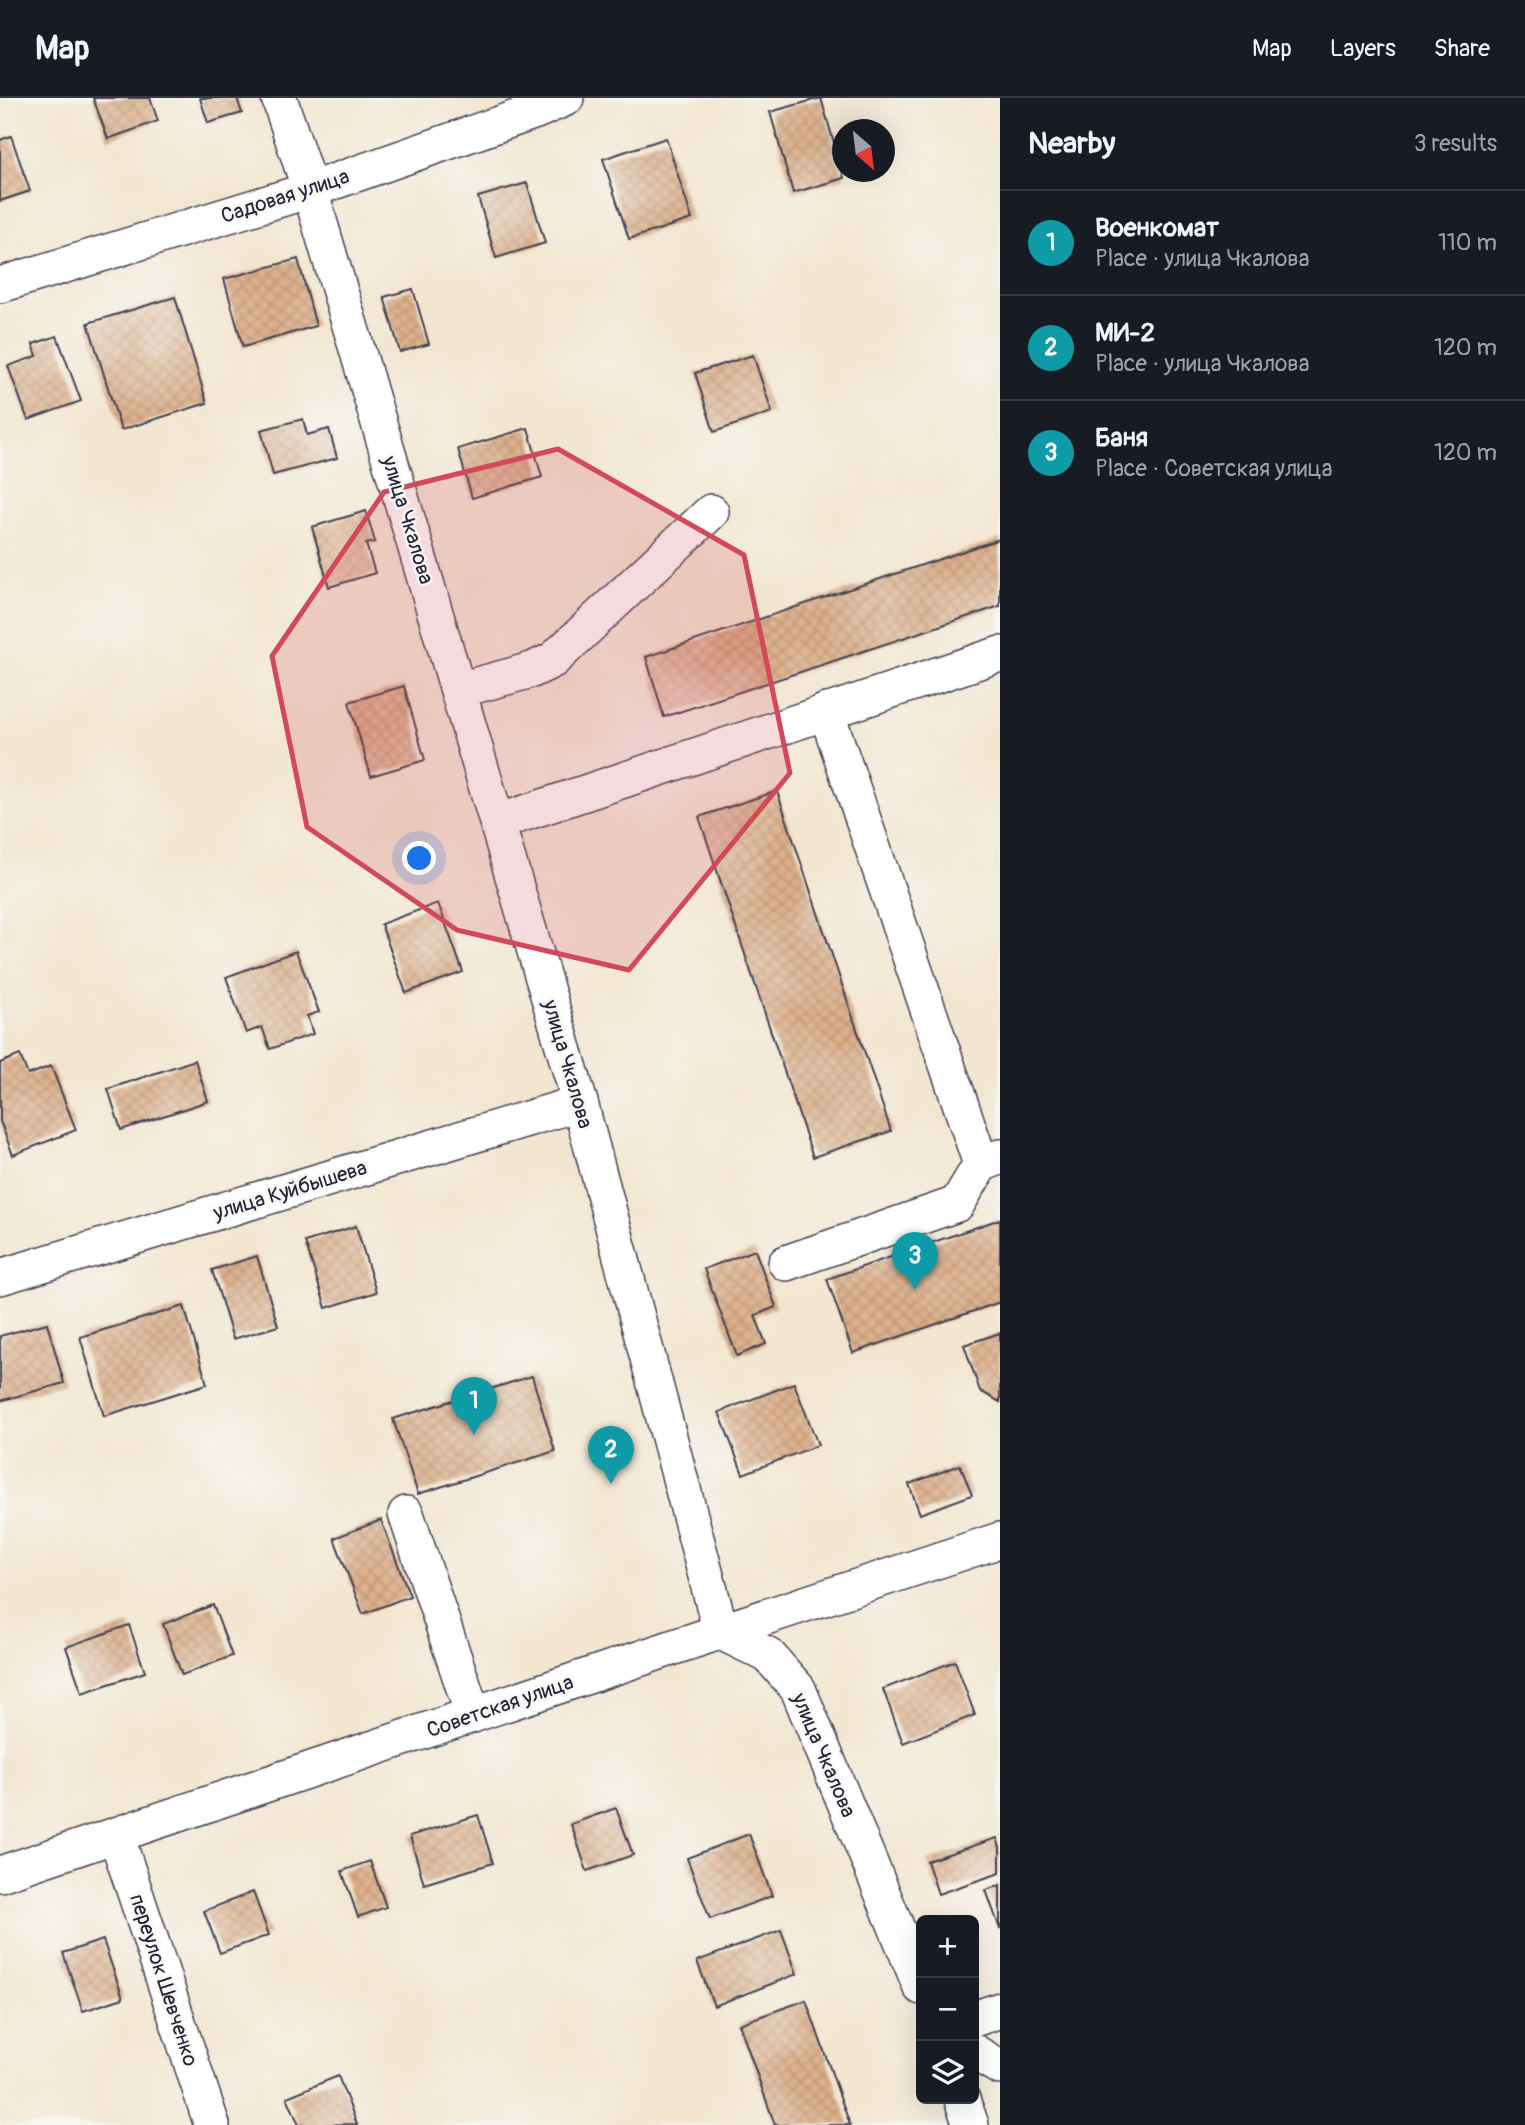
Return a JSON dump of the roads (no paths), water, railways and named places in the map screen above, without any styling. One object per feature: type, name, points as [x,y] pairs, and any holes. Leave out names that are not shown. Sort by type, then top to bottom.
[{"type":"street","name":"улица Чкалова","points":[[279,98],[310,190],[580,1103],[721,1632],[768,1655],[798,1689],[917,1978]]},
{"type":"street","name":"Садовая улица","points":[[0,285],[310,190],[566,98]]},
{"type":"street","points":[[459,690],[532,670],[553,660],[711,512]]},
{"type":"street","points":[[498,822],[1000,654]]},
{"type":"street","points":[[786,1263],[957,1204],[990,1160],[826,711]]},
{"type":"street","name":"улица Куйбышева","points":[[0,1277],[580,1103]]},
{"type":"street","points":[[406,1514],[473,1715]]},
{"type":"street","name":"Советская улица","points":[[0,1874],[1000,1540]]},
{"type":"street","name":"переулок Шевченко","points":[[116,1835],[212,2125]]},
{"type":"street","points":[[979,2017],[1000,2010]]},
{"type":"street","points":[[979,2055],[1000,2067]]},
{"type":"street","points":[[964,2104],[971,2125]]},
{"type":"place","name":"Баня","points":[[915,1290]]},
{"type":"place","name":"Военкомат","points":[[474,1435]]},
{"type":"place","name":"МИ-2","points":[[611,1484]]}]
